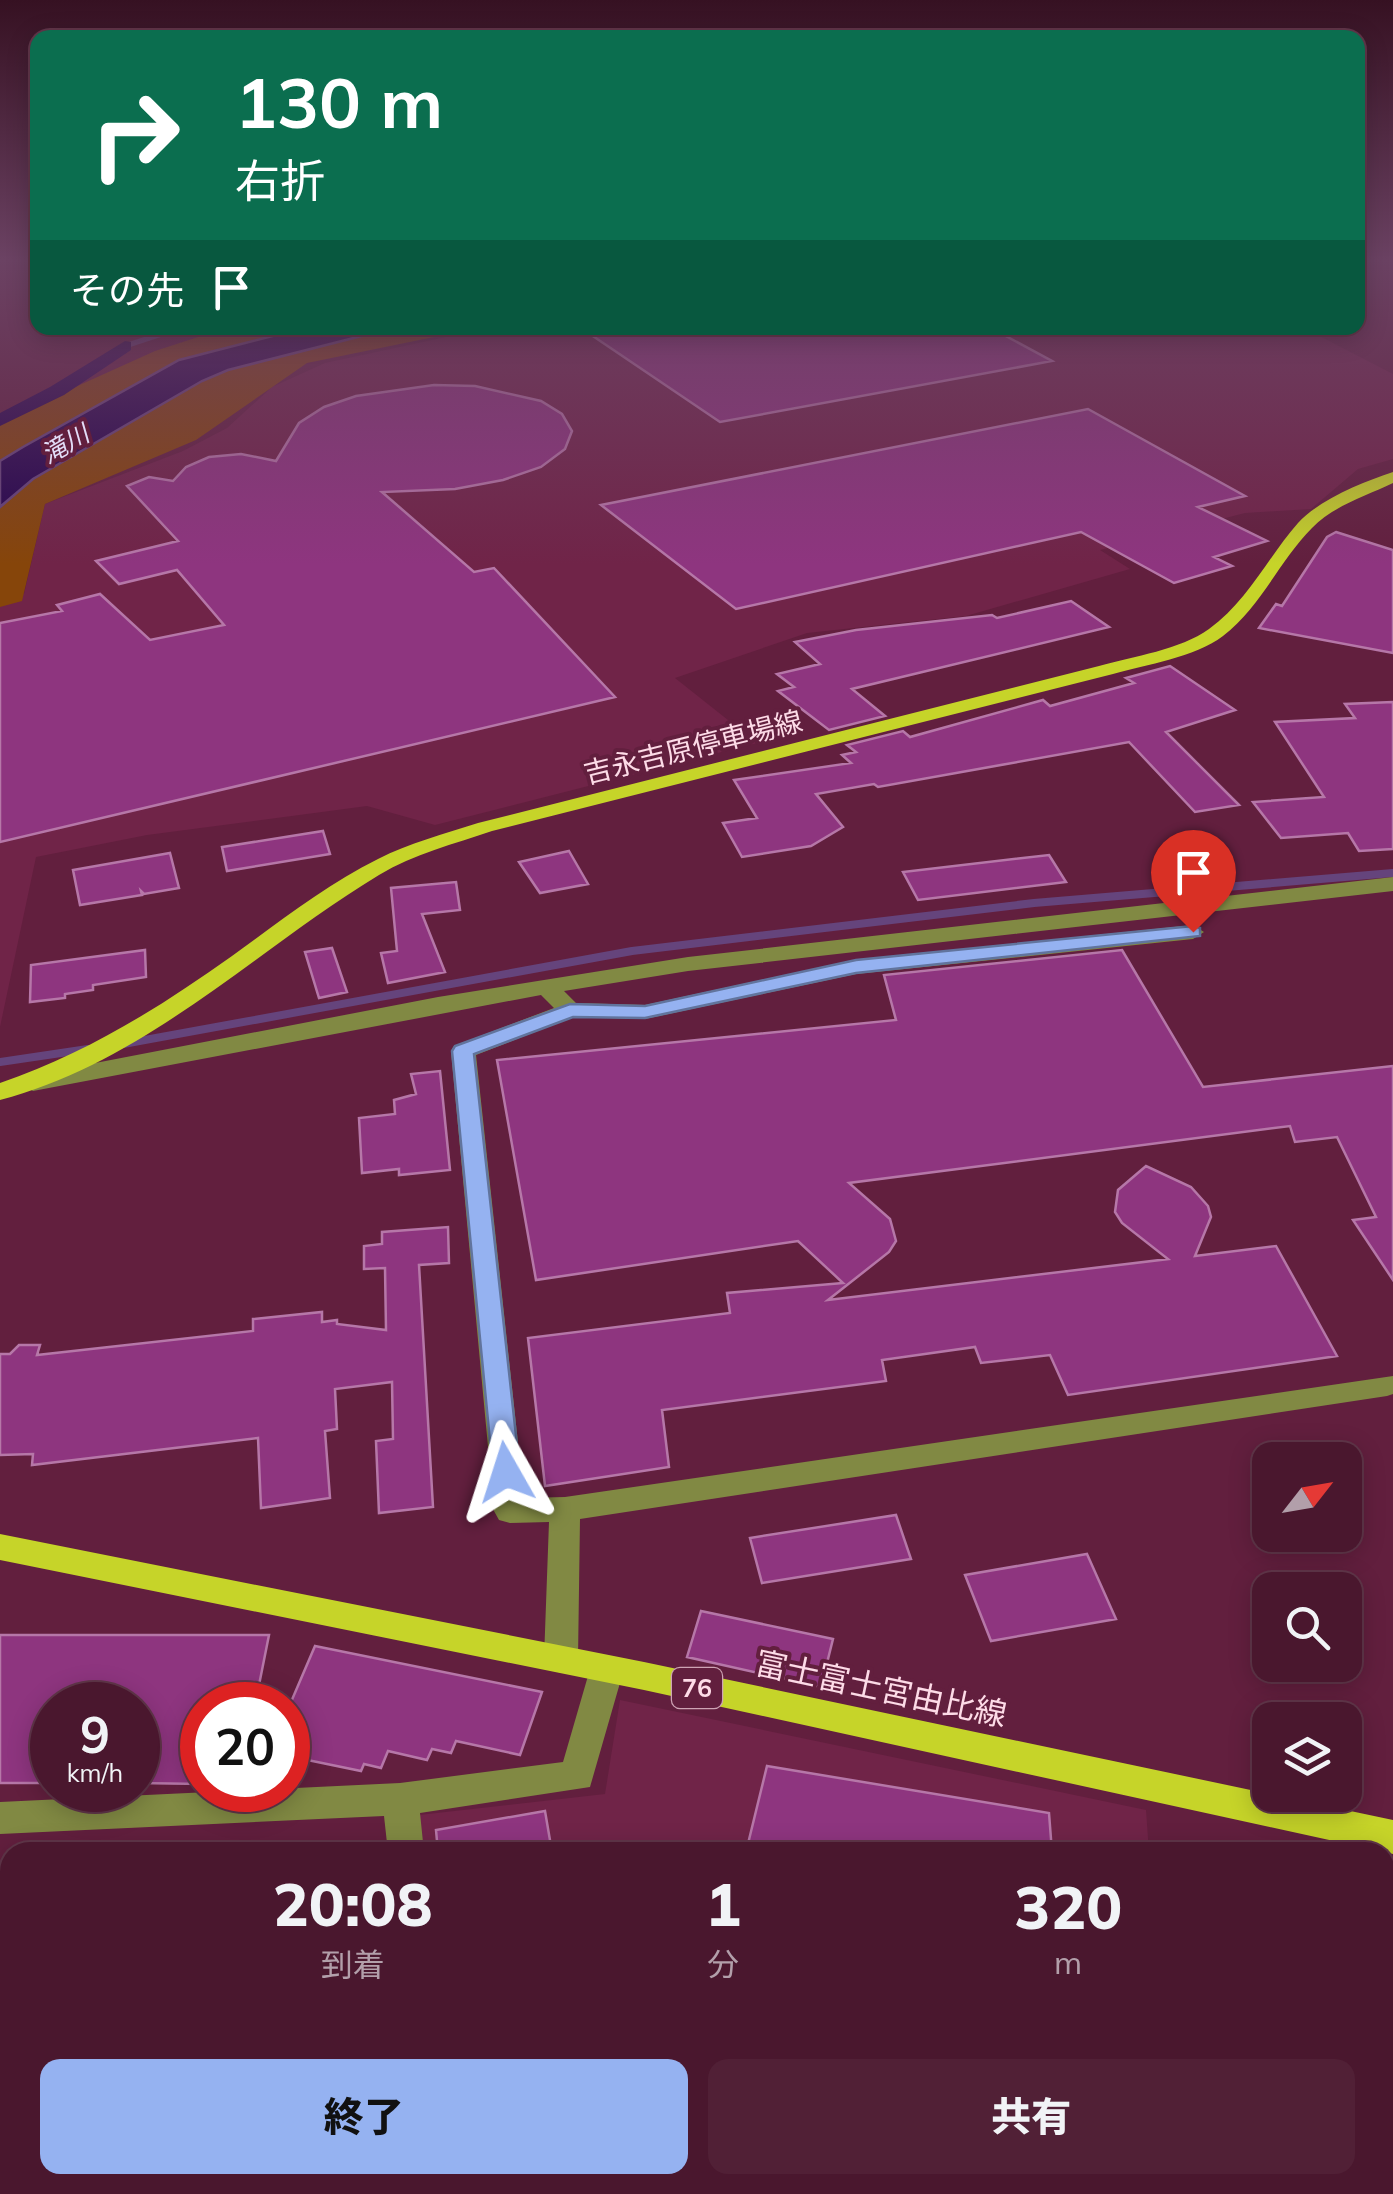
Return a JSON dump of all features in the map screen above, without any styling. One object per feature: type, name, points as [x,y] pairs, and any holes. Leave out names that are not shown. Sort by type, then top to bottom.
[{"type":"main road","name":"吉永吉原停車場線","points":[[11,1088],[84,1060],[150,1022],[374,869],[422,848],[485,828],[1106,670],[1198,643],[1234,617],[1305,524],[1323,510],[1393,477]]},
{"type":"main road","name":"富士富士宮由比線","points":[[0,1547],[607,1669],[1393,1837]]},
{"type":"street","points":[[11,1088],[546,986],[688,964],[1393,884]]},
{"type":"street","points":[[1193,932],[856,967],[645,1012],[570,1010],[463,1051],[510,1510],[566,1509],[1387,1384]]},
{"type":"street","points":[[546,986],[570,1010]]},
{"type":"street","points":[[561,1660],[566,1509]]},
{"type":"street","points":[[0,1818],[400,1800],[576,1776],[607,1669]]},
{"type":"street","points":[[400,1800],[405,1842]]},
{"type":"shaded area","points":[[136,359],[325,359],[307,363],[196,440],[45,504],[22,601],[0,607],[0,421]]},
{"type":"shaded area","points":[[342,359],[1365,359],[1393,374],[1393,459],[1358,469],[1311,509],[1245,513],[1100,550],[1130,569],[966,616],[807,633],[675,678],[757,743],[435,825],[367,806],[147,835],[36,857],[0,1027],[0,602],[24,594],[45,504],[183,451],[227,428],[272,387]]},
{"type":"shaded area","points":[[620,1700],[1146,1810],[1148,1842],[422,1842],[419,1815],[605,1794]]},
{"type":"water","name":"滝川","points":[[270,359],[202,381],[33,479],[0,507],[0,461],[179,360]]},
{"type":"building","points":[[627,359],[1052,361],[720,422]]},
{"type":"building","points":[[434,385],[475,386],[541,401],[562,414],[572,431],[565,449],[541,467],[503,480],[455,489],[382,492],[474,572],[494,568],[615,697],[0,842],[0,623],[62,611],[57,605],[100,594],[150,640],[224,625],[177,570],[119,584],[96,561],[178,541],[127,486],[149,477],[173,481],[186,467],[209,457],[241,454],[276,461],[299,423],[324,407],[356,396]]},
{"type":"building","points":[[1088,409],[1245,496],[1198,507],[1267,541],[1214,557],[1232,566],[1174,583],[1081,532],[736,609],[601,505]]},
{"type":"building","points":[[1336,532],[1393,550],[1393,653],[1259,628],[1276,604],[1282,606],[1327,537]]},
{"type":"building","points":[[1071,601],[1109,627],[852,689],[885,716],[829,730],[778,691],[794,687],[777,674],[820,664],[795,642],[856,630],[992,615],[997,618]]},
{"type":"building","points":[[1170,666],[1235,710],[1166,732],[1239,805],[1195,812],[1129,742],[878,787],[874,784],[816,794],[843,827],[811,846],[742,857],[723,823],[757,818],[734,780],[851,763],[842,755],[856,752],[847,745],[903,731],[910,737],[1043,700],[1050,706],[1134,683],[1126,678]]},
{"type":"building","points":[[1393,702],[1393,849],[1359,851],[1348,833],[1281,838],[1253,802],[1324,797],[1275,722],[1355,718],[1345,704]]},
{"type":"building","points":[[323,831],[330,854],[227,871],[222,847]]},
{"type":"building","points":[[569,851],[588,884],[540,893],[519,862]]},
{"type":"building","points":[[170,853],[179,888],[144,894],[141,891],[142,895],[80,905],[73,870]]},
{"type":"building","points":[[1049,855],[1066,882],[918,900],[903,872]]},
{"type":"building","points":[[456,882],[460,910],[422,914],[445,972],[388,983],[381,953],[397,951],[391,888]]},
{"type":"building","points":[[332,948],[347,992],[319,998],[305,952]]},
{"type":"building","points":[[145,950],[146,977],[93,985],[93,990],[65,994],[65,998],[30,1002],[31,965]]},
{"type":"building","points":[[1122,950],[1203,1087],[1393,1066],[1393,1280],[1353,1220],[1376,1217],[1337,1137],[1295,1142],[1290,1126],[849,1183],[890,1219],[896,1241],[889,1252],[828,1300],[1168,1259],[1122,1223],[1115,1212],[1118,1190],[1146,1166],[1191,1187],[1208,1206],[1211,1217],[1195,1256],[1276,1246],[1337,1356],[1068,1395],[1050,1355],[981,1363],[975,1347],[882,1360],[886,1381],[662,1410],[669,1467],[545,1486],[528,1338],[730,1313],[727,1293],[843,1283],[798,1241],[536,1280],[497,1060],[896,1020],[884,975]]},
{"type":"building","points":[[440,1071],[450,1170],[399,1175],[399,1169],[362,1173],[359,1118],[395,1114],[394,1100],[416,1094],[411,1074]]},
{"type":"building","points":[[448,1227],[449,1263],[419,1265],[433,1507],[379,1513],[376,1441],[393,1439],[392,1382],[335,1389],[337,1429],[325,1431],[330,1498],[261,1508],[258,1438],[32,1465],[33,1454],[0,1455],[0,1354],[10,1354],[19,1345],[40,1345],[37,1355],[253,1331],[253,1319],[322,1312],[322,1322],[337,1320],[337,1324],[386,1330],[385,1268],[364,1269],[364,1246],[382,1244],[382,1232]]},
{"type":"building","points":[[896,1515],[911,1559],[762,1583],[750,1538]]},
{"type":"building","points":[[1087,1554],[1116,1619],[991,1641],[965,1575]]},
{"type":"building","points":[[701,1611],[833,1639],[821,1687],[687,1657]]},
{"type":"building","points":[[0,1635],[269,1635],[260,1682],[180,1682],[180,1784],[160,1783],[160,1682],[30,1682],[30,1783],[0,1783]]},
{"type":"building","points":[[315,1646],[542,1692],[520,1755],[456,1741],[451,1753],[432,1749],[427,1760],[388,1751],[381,1768],[364,1764],[361,1771],[310,1761],[310,1682],[300,1682]]},
{"type":"building","points":[[767,1766],[1049,1813],[1051,1842],[748,1842]]},
{"type":"building","points":[[545,1811],[550,1842],[437,1842],[436,1830]]},
{"type":"waterway","points":[[0,420],[57,391],[105,359]]},
{"type":"waterway","points":[[123,1044],[632,951],[1034,903],[1393,873]]},
{"type":"waterway","points":[[0,1062],[88,1049]]},
{"type":"route","points":[[506,1472],[463,1051],[570,1010],[645,1012],[856,967],[1193,932]]}]
